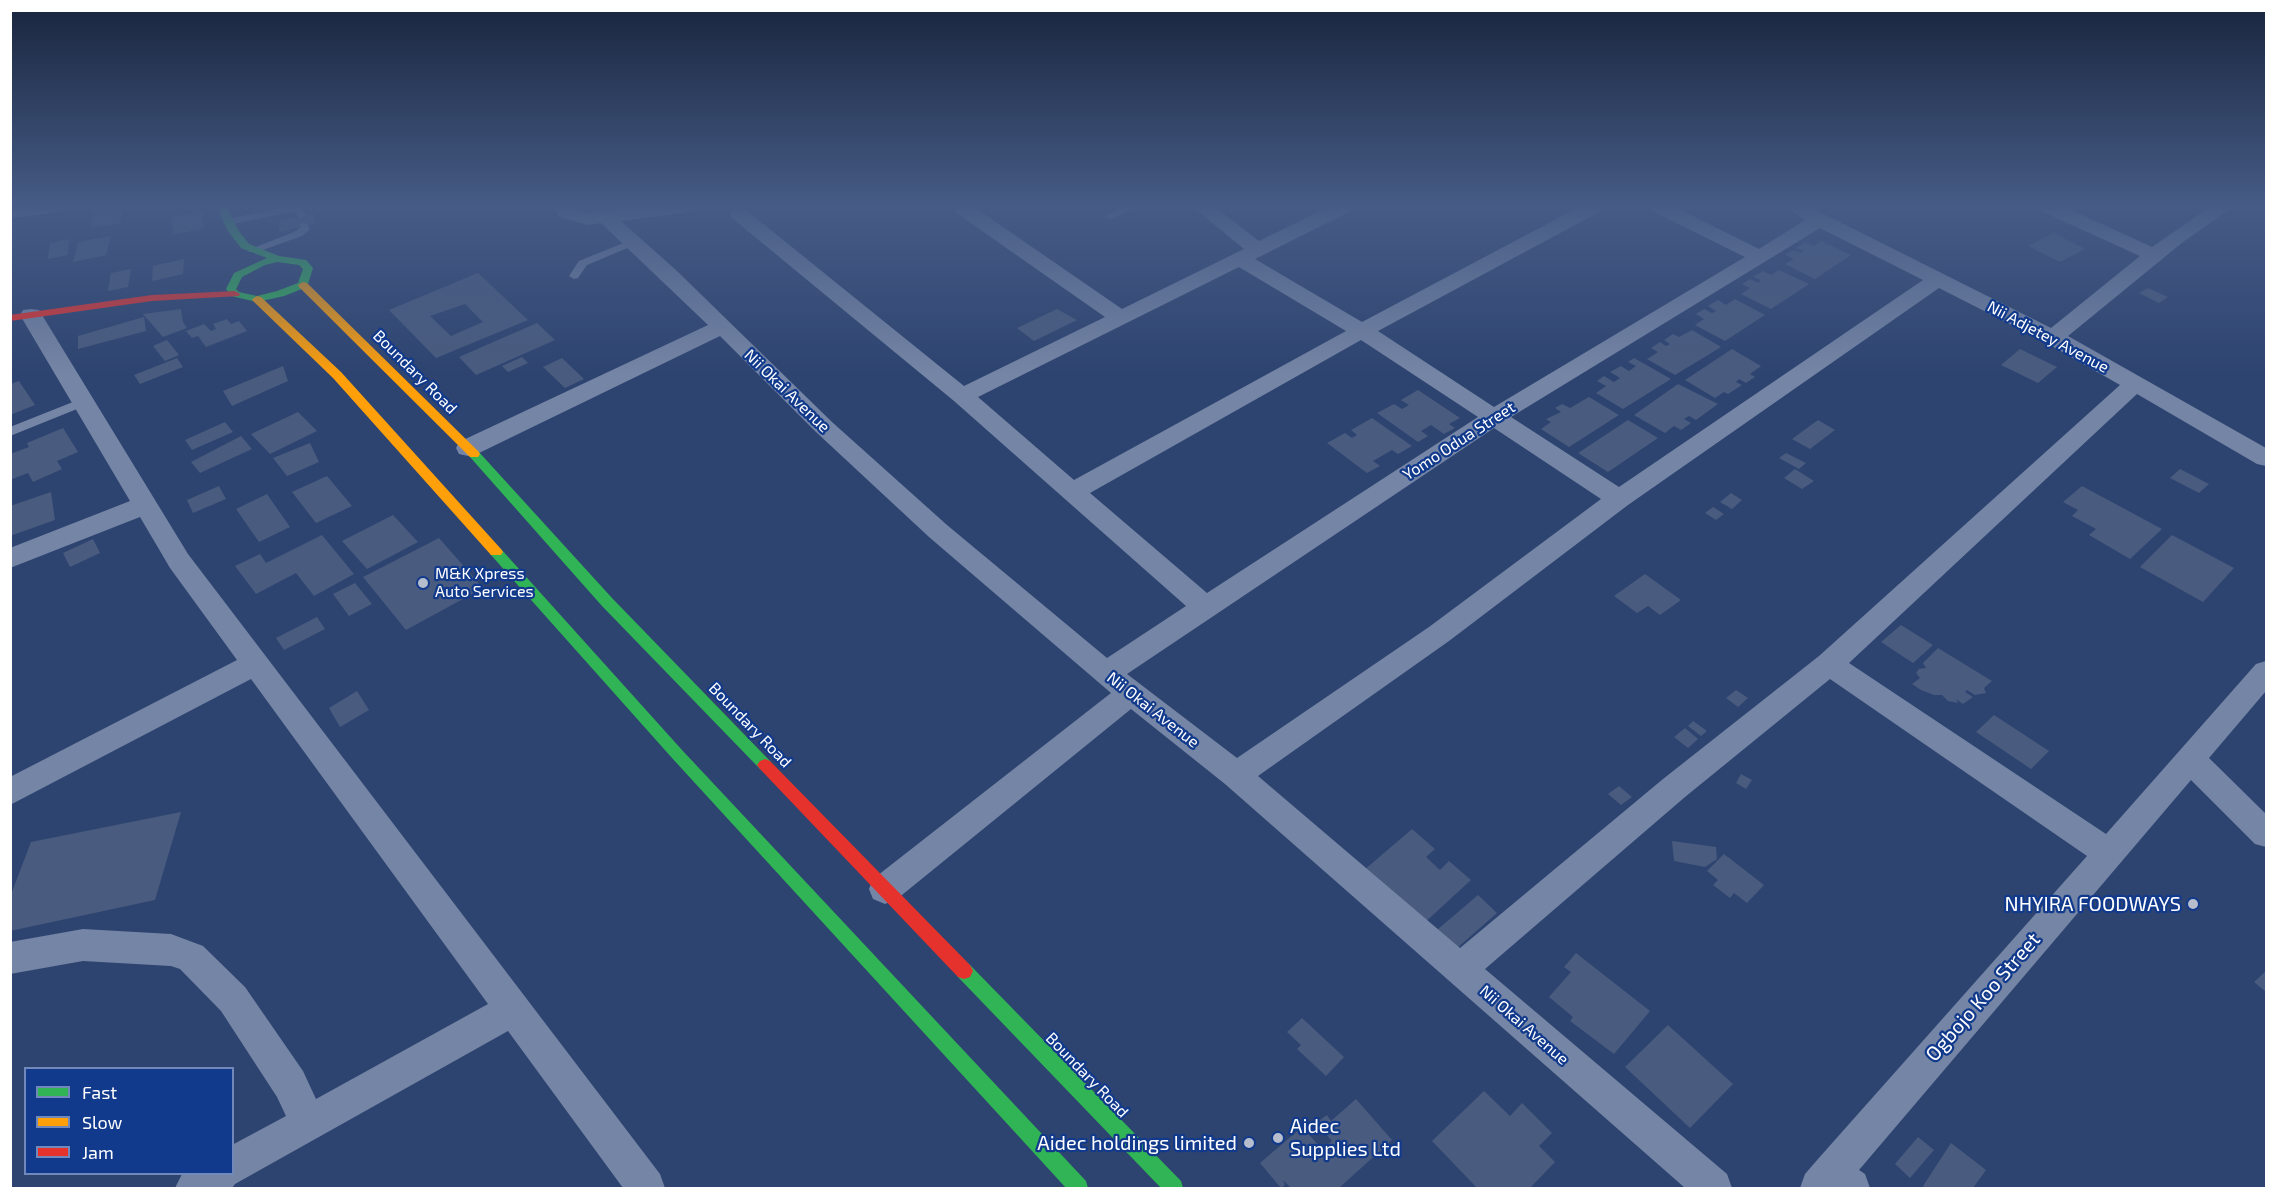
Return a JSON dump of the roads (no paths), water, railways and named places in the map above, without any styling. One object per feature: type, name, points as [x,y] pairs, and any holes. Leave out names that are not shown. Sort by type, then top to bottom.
[{"type":"main road","points":[[235,294],[231,289],[242,273],[245,263]]},
{"type":"main road","points":[[152,298],[242,273],[267,263]]},
{"type":"main road","points":[[21,316],[152,298],[235,294],[257,299],[280,294],[303,285],[308,267],[303,263]]},
{"type":"main road","name":"Boundary Road","points":[[303,285],[468,448],[607,602],[1174,1188]]},
{"type":"main road","points":[[257,299],[337,375],[669,745],[1079,1188]]},
{"type":"street","name":"Nii Okai Avenue","points":[[655,263],[824,427],[938,531],[1106,673],[1236,775],[1713,1188]]},
{"type":"street","points":[[800,263],[962,396],[1206,608]]},
{"type":"street","points":[[1041,263],[1120,318]]},
{"type":"street","points":[[962,396],[1233,263]]},
{"type":"street","points":[[1261,263],[1619,499]]},
{"type":"street","points":[[1072,492],[1489,263]]},
{"type":"street","name":"Yomo Odua Street","points":[[1106,673],[1493,418],[1750,263]]},
{"type":"street","name":"Nii Adjetey Avenue","points":[[1903,263],[2053,338],[2266,458]]},
{"type":"street","points":[[2053,338],[2147,263]]},
{"type":"street","points":[[1236,775],[1439,634],[1619,499],[1937,280]]},
{"type":"street","points":[[21,316],[83,402],[179,561],[646,1188]]},
{"type":"street","points":[[468,448],[722,327]]},
{"type":"street","points":[[1460,969],[1674,788],[1829,664],[2134,384]]},
{"type":"street","points":[[10,559],[145,505]]},
{"type":"street","points":[[10,792],[257,663]]},
{"type":"street","points":[[1829,664],[2108,853]]},
{"type":"street","name":"Ogbojo Koo Street","points":[[1834,1183],[2108,853],[2266,672]]},
{"type":"street","points":[[885,889],[1131,693]]},
{"type":"street","points":[[2192,759],[2266,834]]},
{"type":"street","points":[[10,958],[83,945],[171,950],[191,957],[238,1008],[291,1084],[308,1122]]},
{"type":"street","points":[[234,1165],[513,1009]]},
{"type":"street","points":[[194,1188],[217,1175]]},
{"type":"lane","points":[[574,276],[583,263]]},
{"type":"lane","points":[[10,432],[83,402]]},
{"type":"place","name":"M&K Xpress Auto Services","points":[[423,583]]},
{"type":"place","name":"NHYIRA FOODWAYS","points":[[2193,904]]},
{"type":"place","name":"Aidec Supplies Ltd","points":[[1278,1138]]},
{"type":"place","name":"Aidec holdings limited","points":[[1249,1143]]}]
